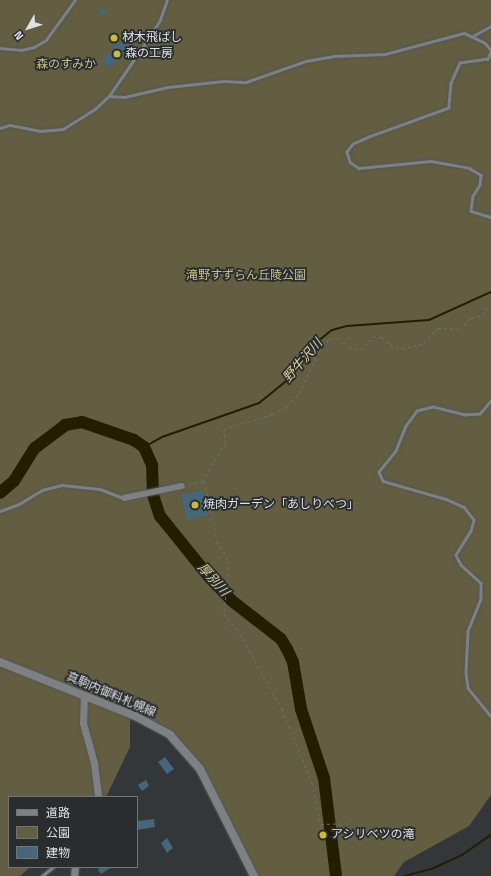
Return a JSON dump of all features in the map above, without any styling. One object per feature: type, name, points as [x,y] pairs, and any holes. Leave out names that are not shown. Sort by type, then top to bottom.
[{"type":"main road","name":"真駒内御料札幌線","points":[[0,662],[153,724],[170,735],[186,751],[210,787],[254,876]]},
{"type":"street","points":[[124,498],[182,486]]},
{"type":"street","points":[[84,695],[83,723],[94,763],[98,796]]},
{"type":"lane","points":[[0,48],[22,50],[34,47],[46,40],[75,0]]},
{"type":"lane","points":[[0,128],[10,125],[40,132],[63,129],[95,109],[109,96],[160,20],[167,0]]},
{"type":"lane","points":[[472,36],[491,26]]},
{"type":"lane","points":[[109,96],[124,97],[168,87],[224,81],[246,82],[306,61],[333,56],[386,54],[457,34],[472,36],[485,43],[491,51],[488,59],[460,63],[451,83],[449,108],[369,137],[354,144],[347,152],[350,162],[359,168],[431,161],[469,168],[481,174],[480,185],[473,196],[470,211],[491,217]]},
{"type":"lane","points":[[491,401],[480,414],[464,415],[433,407],[417,411],[406,426],[396,451],[379,472],[383,481],[458,504],[470,513],[474,520],[471,531],[456,555],[461,565],[481,583],[481,599],[468,632],[466,673],[468,688],[491,716]]},
{"type":"lane","points":[[0,511],[19,504],[42,490],[62,485],[100,489],[124,498]]},
{"type":"lane","points":[[42,876],[52,868]]},
{"type":"path","points":[[182,486],[201,482],[226,442],[224,429],[273,414],[287,406],[299,393],[319,351],[328,339],[339,338],[349,348],[361,350],[373,337],[382,338],[390,345],[402,349],[424,343],[438,328],[460,329],[471,318],[483,315],[491,303]]},
{"type":"path","points":[[201,482],[204,482],[217,541],[229,561],[224,614],[240,634],[279,702],[312,783],[323,835]]},
{"type":"path","points":[[320,824],[346,823]]},
{"type":"green space","name":"滝野すずらん丘陵公園","points":[[0,0],[491,0],[491,795],[469,826],[404,862],[394,876],[257,876],[234,827],[189,753],[159,723],[130,718],[130,747],[106,796],[8,796],[8,868],[29,868],[20,876],[0,876]]},
{"type":"building","name":"材木飛ばし","points":[[104,8],[106,14],[101,16],[98,11]]},
{"type":"building","name":"森の工房","points":[[116,33],[120,44],[125,40],[132,49],[109,68],[102,59],[115,48],[110,36]]},
{"type":"building","name":"焼肉ガーデン「あしりべつ」","points":[[202,490],[208,515],[187,520],[181,495]]},
{"type":"building","points":[[165,757],[174,769],[167,774],[158,762]]},
{"type":"building","points":[[146,780],[149,786],[142,791],[138,785]]},
{"type":"building","points":[[154,819],[155,827],[138,830],[138,821]]},
{"type":"building","points":[[167,838],[173,848],[167,853],[161,843]]},
{"type":"building","points":[[100,868],[110,868],[101,874],[98,869]]},
{"type":"waterway","name":"野牛沢川","points":[[144,447],[162,437],[259,403],[286,381],[317,342],[332,330],[347,326],[429,320],[491,292]]},
{"type":"waterway","name":"厚別川","points":[[0,493],[14,481],[35,448],[65,425],[82,422],[134,440],[144,447],[152,465],[153,495],[160,516],[210,578],[231,600],[281,639],[293,662],[301,709],[324,778],[336,876]]},
{"type":"waterway","points":[[405,876],[434,868],[462,855],[491,835]]},
{"type":"place","name":"材木飛ばし","points":[[114,38]]},
{"type":"place","name":"森の工房","points":[[117,54]]},
{"type":"place","name":"焼肉ガーデン「あしりべつ」","points":[[195,505]]},
{"type":"place","name":"アシリベツの滝","points":[[323,835]]},
{"type":"park label","name":"森のすみか","points":[[66,65]]}]
